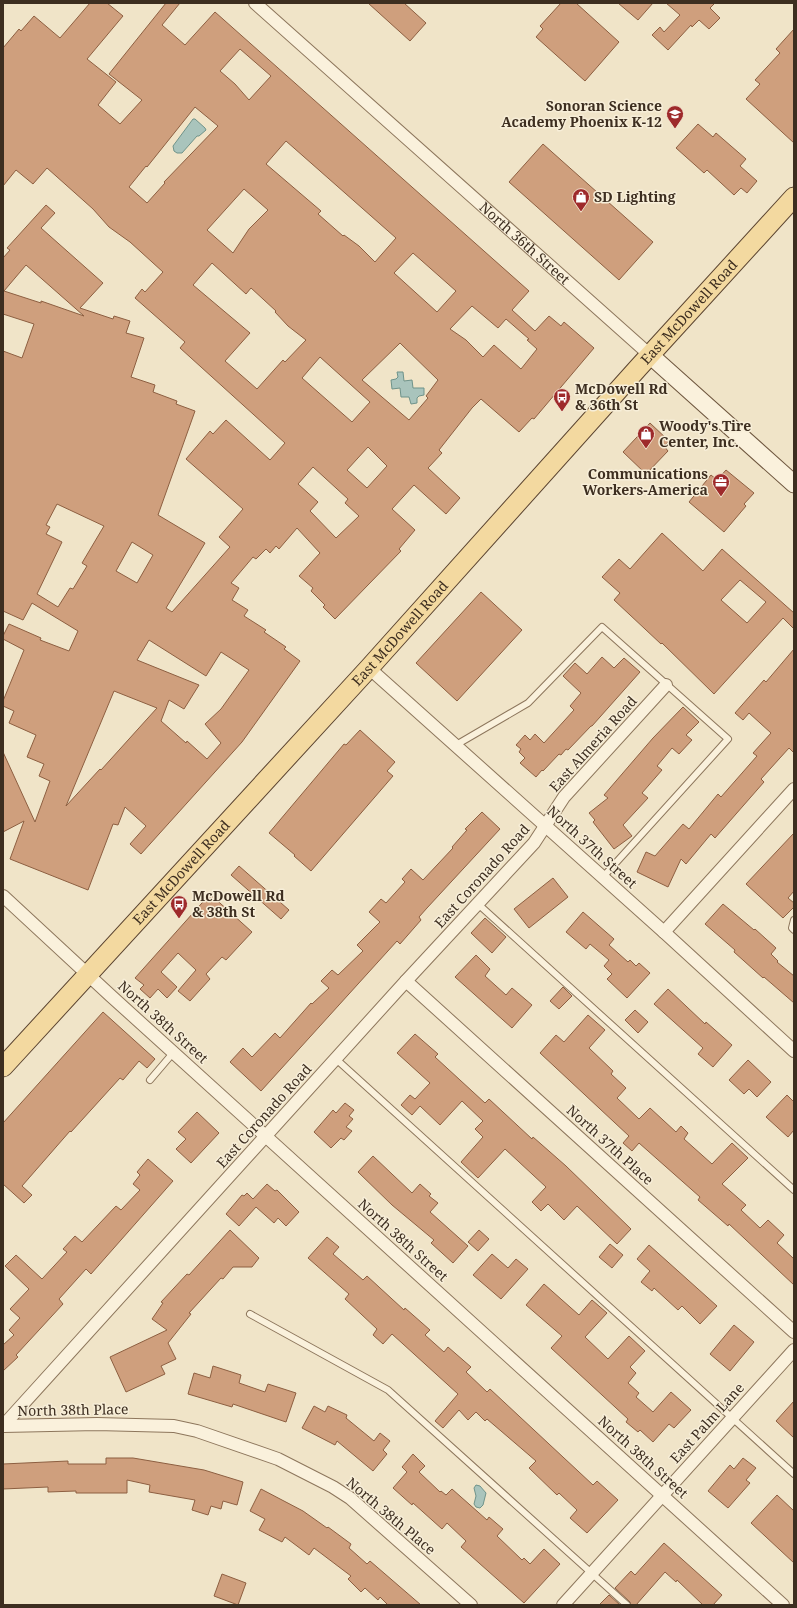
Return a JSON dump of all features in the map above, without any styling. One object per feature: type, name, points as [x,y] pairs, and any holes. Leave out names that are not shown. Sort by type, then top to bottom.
[{"type":"main road","name":"East McDowell Road","points":[[3,1067],[369,668],[794,197]]},
{"type":"main road","name":"North 36th Street","points":[[650,355],[794,484]]},
{"type":"street","name":"North 36th Street","points":[[255,3],[650,355]]},
{"type":"street","name":"North 37th Street","points":[[369,668],[792,1045]]},
{"type":"street","name":"East Almeria Road","points":[[546,825],[564,797],[666,685]]},
{"type":"street","points":[[664,932],[794,789]]},
{"type":"street","name":"East Coronado Road","points":[[3,1426],[406,981],[534,843],[546,825]]},
{"type":"street","name":"North 38th Street","points":[[3,896],[173,1052],[784,1605]]},
{"type":"street","name":"North 37th Place","points":[[406,981],[794,1332]]},
{"type":"street","name":"East Palm Lane","points":[[563,1605],[794,1350]]},
{"type":"street","name":"North 38th Place","points":[[3,1426],[97,1424],[174,1426],[197,1431],[278,1459],[350,1498],[471,1605]]},
{"type":"lane","points":[[456,745],[528,703],[602,628],[728,739],[603,877]]},
{"type":"lane","points":[[478,904],[794,1190]]},
{"type":"lane","points":[[794,920],[792,928],[794,930]]},
{"type":"lane","points":[[150,1080],[173,1052]]},
{"type":"lane","points":[[336,1059],[794,1474]]},
{"type":"lane","points":[[250,1314],[388,1390],[627,1605]]},
{"type":"water","points":[[193,119],[195,119],[206,130],[197,136],[182,153],[177,153],[174,151],[173,146]]},
{"type":"water","points":[[397,372],[403,372],[404,381],[412,380],[413,388],[424,388],[424,395],[417,398],[417,403],[411,404],[409,397],[401,397],[400,388],[392,389],[391,380],[398,377]]},
{"type":"water","points":[[476,1485],[480,1486],[486,1493],[483,1505],[480,1508],[476,1507],[474,1504],[476,1496],[474,1488]]},
{"type":"building","points":[[90,3],[107,3],[123,16],[87,59],[116,82],[98,105],[120,124],[142,100],[109,74],[166,3],[180,3],[162,25],[185,45],[215,12],[529,291],[512,310],[535,331],[549,316],[561,326],[564,322],[594,348],[534,419],[532,418],[519,432],[481,399],[472,408],[439,450],[442,453],[428,468],[460,498],[446,514],[414,485],[392,509],[415,530],[399,549],[401,551],[335,619],[323,607],[325,605],[311,591],[313,588],[299,576],[320,553],[297,528],[279,549],[276,546],[270,553],[266,549],[256,559],[253,557],[231,583],[239,588],[232,600],[248,610],[244,616],[266,630],[264,632],[286,647],[284,649],[300,661],[242,742],[141,854],[130,844],[146,826],[125,807],[118,825],[113,824],[88,890],[10,859],[24,821],[3,832],[3,752],[35,822],[50,781],[39,776],[44,764],[27,757],[36,735],[9,723],[14,711],[3,706],[3,701],[24,650],[3,639],[3,636],[9,624],[41,638],[40,640],[69,651],[78,631],[32,603],[23,620],[3,611],[3,351],[22,358],[34,324],[3,314],[3,258],[10,250],[7,248],[46,205],[55,213],[41,228],[103,283],[80,308],[113,319],[114,316],[130,321],[126,333],[144,338],[131,377],[155,385],[153,392],[177,401],[176,404],[195,411],[158,515],[205,543],[166,608],[172,612],[230,547],[219,537],[243,509],[186,459],[210,431],[213,434],[226,420],[270,460],[285,443],[180,348],[185,342],[135,298],[142,289],[145,292],[163,272],[130,242],[109,227],[93,209],[47,168],[33,184],[16,170],[3,186],[3,48],[19,29],[21,31],[34,16],[60,38]],"holes":[[[240,49],[271,76],[249,100],[235,84],[220,71]],[[195,107],[218,126],[164,182],[165,183],[147,203],[129,187]],[[286,141],[396,238],[375,262],[359,246],[344,235],[343,236],[318,214],[321,211],[266,164]],[[244,189],[268,210],[249,229],[233,253],[207,230]],[[413,253],[456,291],[437,312],[394,273]],[[212,263],[246,294],[251,288],[276,311],[275,312],[288,326],[306,340],[285,362],[283,360],[257,389],[225,361],[250,333],[193,285]],[[26,265],[84,316],[41,301],[41,303],[4,291]],[[472,306],[498,328],[506,319],[529,339],[527,340],[537,349],[521,369],[494,345],[483,357],[466,340],[450,329]],[[400,343],[438,380],[426,396],[428,398],[409,420],[362,380]],[[320,357],[370,402],[352,422],[302,378]],[[368,447],[387,466],[367,488],[347,470]],[[313,467],[348,499],[345,503],[359,516],[336,538],[310,511],[318,502],[298,484]],[[57,504],[104,526],[82,563],[87,566],[73,589],[70,588],[58,607],[37,594],[62,542],[46,534],[50,527],[46,525]],[[132,542],[153,555],[137,583],[116,571]],[[149,640],[206,676],[221,652],[249,670],[221,709],[205,724],[221,743],[207,759],[161,721],[169,700],[184,709],[199,685],[137,660]],[[114,691],[157,708],[101,770],[100,769],[66,806]]]},
{"type":"building","points":[[368,3],[404,3],[426,23],[410,41]]},
{"type":"building","points":[[561,3],[576,3],[619,42],[585,81],[536,37],[543,29],[540,26]]},
{"type":"building","points":[[618,3],[653,3],[638,20]]},
{"type":"building","points":[[666,3],[715,3],[710,8],[720,18],[709,29],[699,20],[692,27],[691,25],[668,50],[652,35],[660,27],[664,32],[680,15]]},
{"type":"building","points":[[794,29],[794,143],[746,99],[760,84],[755,80],[780,53],[776,49]]},
{"type":"building","points":[[698,124],[713,137],[716,133],[746,159],[740,166],[757,181],[747,193],[741,188],[734,195],[707,170],[704,173],[676,148]]},
{"type":"building","name":"SD Lighting","points":[[543,144],[653,242],[619,280],[509,182]]},
{"type":"building","name":"Woody's Tire Center, Inc.","points":[[650,423],[669,441],[664,446],[668,451],[646,474],[623,452]]},
{"type":"building","name":"Communications Workers-America","points":[[726,470],[754,493],[744,504],[746,506],[724,532],[689,502],[711,475],[717,480]]},
{"type":"building","points":[[662,533],[703,571],[722,549],[794,613],[794,629],[783,618],[714,694],[662,643],[661,644],[614,600],[620,593],[602,577],[619,559],[630,569]],"holes":[[[740,580],[766,602],[747,623],[721,600]]]},
{"type":"building","points":[[481,592],[522,630],[457,701],[416,663]]},
{"type":"building","points":[[794,649],[794,753],[789,748],[761,779],[764,782],[715,838],[711,834],[686,864],[681,859],[668,887],[637,872],[646,852],[655,856],[683,824],[689,829],[718,794],[721,797],[757,756],[753,753],[771,733],[749,713],[743,720],[735,713],[764,680],[766,682]]},
{"type":"building","points":[[602,657],[614,668],[624,658],[640,672],[592,726],[568,750],[566,749],[561,755],[559,754],[536,777],[520,763],[525,758],[519,752],[521,749],[516,745],[525,735],[530,740],[535,734],[544,743],[574,710],[570,706],[581,693],[563,676],[575,663],[587,674]]},
{"type":"building","points":[[683,707],[699,722],[686,735],[692,740],[679,754],[672,748],[657,766],[662,770],[642,793],[648,798],[623,825],[632,836],[614,849],[593,822],[595,820],[589,813],[608,798],[604,795],[653,738]]},
{"type":"building","points":[[360,730],[395,762],[387,771],[393,776],[311,871],[269,833],[344,744],[346,745]]},
{"type":"building","points":[[482,812],[500,829],[419,917],[421,920],[400,944],[397,941],[261,1091],[230,1062],[243,1048],[252,1057],[275,1033],[280,1038],[311,1003],[312,1004],[329,988],[321,981],[332,970],[338,975],[363,951],[357,945],[380,922],[369,912],[381,899],[386,903],[405,882],[402,879],[411,869],[423,880],[453,848],[452,847],[467,830],[465,829]]},
{"type":"building","points":[[794,833],[794,891],[788,898],[794,903],[794,907],[783,918],[746,884]]},
{"type":"building","points":[[239,866],[289,910],[281,919],[231,875]]},
{"type":"building","points":[[553,878],[568,897],[529,928],[514,909]]},
{"type":"building","points":[[210,894],[252,932],[226,960],[222,957],[206,974],[210,979],[190,1001],[178,991],[196,970],[178,953],[161,972],[177,987],[167,998],[158,989],[150,998],[140,989],[144,985],[135,978]]},
{"type":"building","points":[[723,904],[754,930],[755,929],[776,948],[771,954],[778,961],[777,962],[794,976],[794,1003],[764,977],[763,978],[734,952],[735,950],[705,924]]},
{"type":"building","points":[[583,912],[614,939],[609,945],[628,962],[630,960],[636,966],[639,963],[650,973],[627,998],[607,979],[612,974],[604,966],[609,960],[590,944],[586,949],[566,932]]},
{"type":"building","points":[[485,918],[506,937],[492,953],[471,933]]},
{"type":"building","points":[[476,955],[490,969],[485,976],[506,995],[512,988],[532,1005],[512,1028],[455,977]]},
{"type":"building","points":[[563,987],[572,996],[559,1009],[550,1001]]},
{"type":"building","points":[[668,989],[705,1024],[706,1022],[732,1045],[713,1067],[698,1054],[703,1048],[654,1004]]},
{"type":"building","points":[[635,1010],[648,1022],[638,1033],[625,1020]]},
{"type":"building","points":[[103,1012],[155,1059],[147,1068],[139,1061],[123,1080],[120,1078],[71,1132],[70,1131],[22,1186],[32,1195],[24,1203],[3,1184],[3,1123]]},
{"type":"building","points":[[588,1015],[605,1030],[589,1048],[613,1071],[611,1074],[626,1088],[617,1098],[639,1119],[650,1108],[676,1132],[681,1126],[688,1133],[684,1139],[712,1164],[732,1143],[748,1158],[722,1184],[746,1205],[741,1210],[760,1228],[768,1220],[784,1235],[777,1243],[794,1259],[794,1285],[729,1224],[728,1226],[698,1200],[700,1197],[639,1143],[632,1151],[623,1143],[629,1136],[540,1053],[556,1035],[564,1042]]},
{"type":"building","points":[[415,1034],[438,1054],[435,1057],[485,1103],[489,1099],[532,1139],[533,1137],[566,1166],[631,1229],[617,1244],[577,1206],[564,1220],[548,1204],[541,1211],[532,1202],[546,1187],[505,1149],[478,1178],[461,1162],[483,1137],[475,1129],[483,1121],[462,1101],[440,1125],[420,1106],[412,1115],[401,1105],[410,1095],[415,1099],[430,1083],[397,1053]]},
{"type":"building","points":[[748,1060],[771,1082],[757,1097],[749,1089],[744,1094],[729,1080]]},
{"type":"building","points":[[787,1095],[794,1102],[794,1130],[788,1137],[766,1117]]},
{"type":"building","points":[[345,1103],[354,1110],[349,1116],[353,1119],[346,1127],[352,1131],[344,1140],[341,1138],[331,1148],[314,1132],[333,1110],[336,1113]]},
{"type":"building","points":[[197,1112],[219,1133],[191,1163],[176,1149],[186,1139],[178,1132]]},
{"type":"building","points":[[373,1156],[412,1193],[420,1184],[431,1194],[429,1196],[438,1203],[430,1212],[468,1246],[453,1263],[431,1243],[434,1240],[392,1205],[358,1172]]},
{"type":"building","points":[[148,1159],[173,1181],[91,1274],[86,1269],[59,1299],[63,1304],[16,1355],[18,1357],[3,1371],[3,1345],[14,1335],[9,1330],[20,1318],[10,1309],[29,1289],[5,1266],[16,1255],[42,1279],[67,1252],[63,1249],[75,1236],[82,1242],[116,1206],[121,1210],[140,1190],[133,1184],[140,1175],[137,1172]]},
{"type":"building","points":[[267,1184],[275,1191],[277,1190],[299,1212],[286,1226],[278,1218],[274,1223],[256,1207],[239,1226],[226,1214],[242,1195],[244,1196],[247,1193],[253,1199]]},
{"type":"building","points":[[230,1230],[259,1258],[252,1267],[233,1267],[189,1313],[191,1314],[168,1343],[176,1359],[161,1366],[165,1374],[126,1392],[110,1357],[167,1330],[152,1319],[163,1303],[161,1302],[187,1274],[189,1275]]},
{"type":"building","points":[[479,1230],[489,1239],[478,1251],[468,1242]]},
{"type":"building","points":[[327,1237],[339,1247],[333,1254],[363,1280],[367,1276],[404,1310],[405,1308],[430,1330],[425,1335],[444,1352],[448,1347],[471,1367],[466,1372],[487,1392],[490,1389],[593,1485],[597,1481],[618,1500],[587,1533],[570,1518],[577,1510],[559,1493],[557,1495],[529,1468],[536,1461],[487,1419],[485,1421],[476,1412],[468,1420],[459,1410],[443,1428],[435,1421],[458,1394],[392,1334],[383,1344],[373,1335],[377,1329],[345,1299],[349,1294],[308,1258]]},
{"type":"building","points":[[610,1244],[623,1255],[612,1268],[599,1257]]},
{"type":"building","points":[[649,1245],[717,1306],[700,1324],[682,1306],[678,1310],[654,1288],[652,1291],[641,1282],[650,1271],[637,1259]]},
{"type":"building","points":[[492,1254],[508,1268],[516,1259],[528,1269],[501,1299],[473,1275]]},
{"type":"building","points":[[544,1284],[579,1315],[592,1300],[607,1313],[585,1337],[608,1359],[629,1336],[645,1351],[630,1367],[636,1373],[628,1383],[639,1393],[636,1397],[653,1412],[671,1392],[691,1410],[674,1428],[669,1424],[653,1442],[640,1430],[638,1432],[626,1422],[628,1419],[551,1348],[562,1336],[526,1305]]},
{"type":"building","points":[[734,1325],[754,1342],[730,1371],[710,1354]]},
{"type":"building","points":[[213,1366],[241,1375],[239,1383],[265,1392],[268,1384],[296,1393],[286,1422],[233,1404],[232,1407],[188,1394],[194,1373],[210,1378]]},
{"type":"building","points":[[794,1401],[794,1438],[776,1421]]},
{"type":"building","points":[[314,1406],[325,1412],[328,1406],[347,1415],[346,1418],[374,1441],[380,1433],[390,1441],[383,1450],[387,1454],[373,1471],[337,1441],[335,1445],[302,1428]]},
{"type":"building","points":[[413,1454],[425,1466],[419,1472],[440,1492],[441,1491],[446,1495],[452,1489],[487,1520],[489,1517],[503,1529],[497,1536],[522,1560],[524,1558],[530,1564],[544,1549],[560,1564],[524,1603],[461,1547],[466,1541],[447,1523],[442,1529],[413,1503],[412,1505],[393,1488],[407,1472],[402,1467]]},
{"type":"building","points":[[106,1458],[133,1458],[204,1470],[243,1482],[237,1505],[223,1501],[221,1509],[211,1506],[208,1515],[192,1510],[195,1500],[149,1492],[150,1485],[127,1480],[127,1493],[76,1493],[76,1491],[48,1492],[48,1487],[3,1489],[3,1464],[68,1461],[68,1464],[106,1464]]},
{"type":"building","points":[[743,1458],[756,1468],[746,1480],[750,1483],[728,1508],[708,1491],[730,1465],[734,1469]]},
{"type":"building","points":[[261,1489],[303,1511],[327,1528],[328,1527],[351,1544],[349,1548],[367,1564],[370,1561],[421,1605],[388,1605],[380,1597],[378,1600],[365,1588],[361,1592],[348,1579],[351,1576],[314,1548],[309,1555],[285,1537],[282,1542],[259,1530],[265,1519],[250,1511]]},
{"type":"building","points":[[777,1495],[794,1511],[794,1563],[751,1523]]},
{"type":"building","points":[[664,1543],[722,1595],[713,1605],[703,1605],[677,1580],[676,1582],[665,1572],[636,1605],[631,1605],[630,1602],[615,1588],[631,1571],[635,1575]]},
{"type":"building","points":[[222,1574],[246,1583],[238,1605],[214,1596]]},
{"type":"building","points":[[609,1595],[620,1605],[599,1605]]},
{"type":"place","name":"Sonoran Science Academy Phoenix K-12","points":[[675,129]]},
{"type":"place","name":"SD Lighting","points":[[581,212]]},
{"type":"place","name":"McDowell Rd & 36th St","points":[[562,412]]},
{"type":"place","name":"Woody's Tire Center, Inc.","points":[[646,449]]},
{"type":"place","name":"Communications Workers-America","points":[[721,497]]},
{"type":"place","name":"McDowell Rd & 38th St","points":[[179,919]]}]
